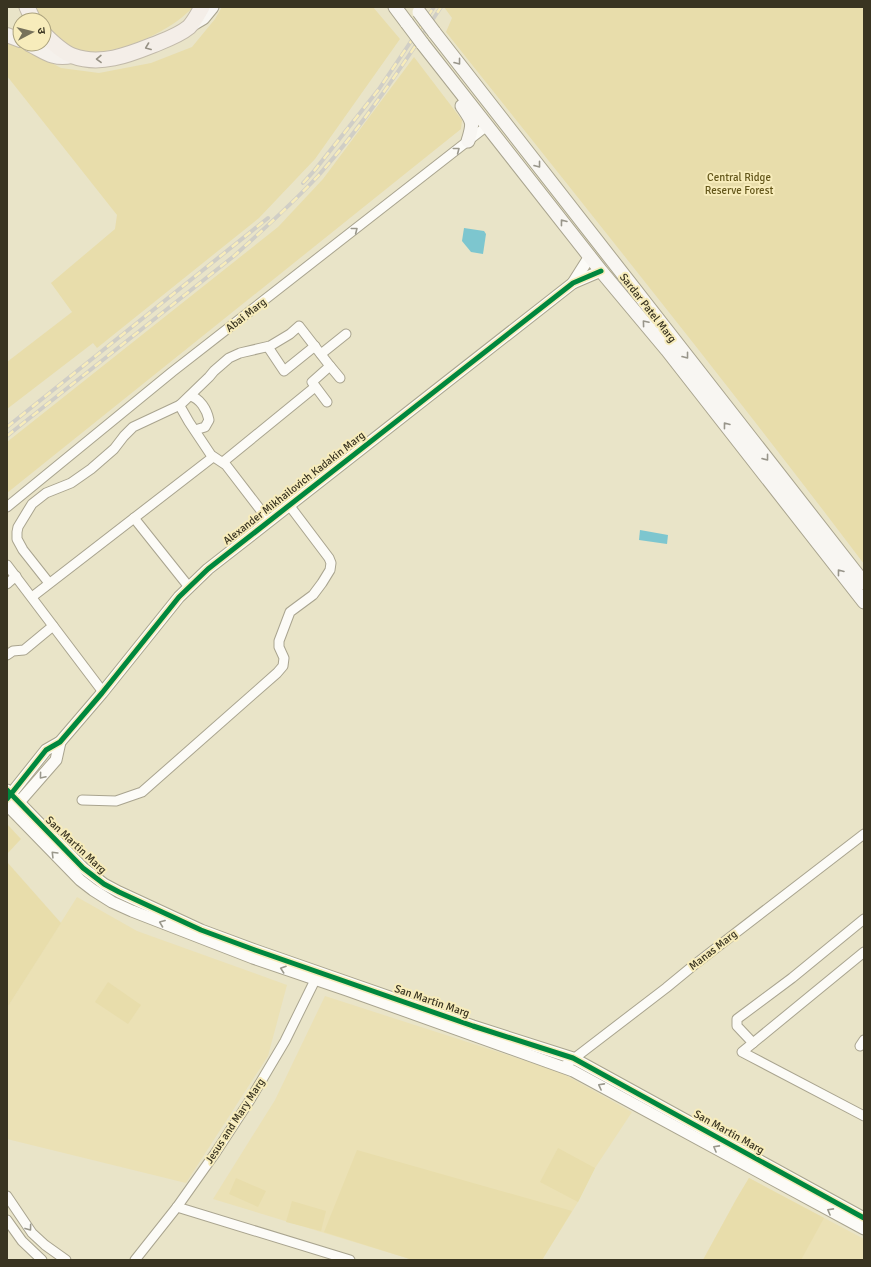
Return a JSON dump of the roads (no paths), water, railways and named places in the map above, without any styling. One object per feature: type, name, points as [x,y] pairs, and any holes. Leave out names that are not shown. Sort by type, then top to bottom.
[{"type":"highway","points":[[52,40],[72,56],[99,60],[119,57],[169,39],[190,26],[202,7]]},
{"type":"main road","points":[[190,26],[204,18],[212,7]]},
{"type":"main road","points":[[395,7],[424,45],[429,57],[470,118],[473,128],[468,141]]},
{"type":"main road","name":"Sardar Patel Marg","points":[[417,10],[864,583]]},
{"type":"main road","name":"Sardar Patel Marg","points":[[424,45],[601,270],[667,350],[864,602]]},
{"type":"main road","points":[[44,52],[62,58],[72,56]]},
{"type":"street","name":"Abai Marg","points":[[7,506],[172,372],[324,255],[487,126]]},
{"type":"street","points":[[573,282],[590,256]]},
{"type":"street","points":[[573,282],[601,270]]},
{"type":"street","name":"Alexander Mikhailovich Kadakin Marg","points":[[60,742],[103,692],[179,597],[223,556],[573,282]]},
{"type":"street","points":[[49,583],[22,550],[17,539],[18,527],[32,504],[46,493],[71,484],[114,449],[133,427],[180,405],[229,358],[240,353],[268,347],[290,334],[299,326],[340,378]]},
{"type":"street","points":[[321,354],[346,334]]},
{"type":"street","points":[[268,347],[284,371],[315,346]]},
{"type":"street","points":[[327,402],[312,382],[330,366]]},
{"type":"street","points":[[222,462],[316,386]]},
{"type":"street","points":[[190,396],[195,397],[200,401],[208,413],[209,420],[205,427],[194,430]]},
{"type":"street","points":[[180,405],[194,430],[211,455],[222,462],[269,520]]},
{"type":"street","points":[[32,597],[213,457]]},
{"type":"street","points":[[82,800],[116,801],[142,792],[277,673],[283,666],[284,658],[279,647],[279,642],[290,612],[313,595],[330,570],[331,563],[329,558],[289,505]]},
{"type":"street","points":[[134,518],[189,587]]},
{"type":"street","points":[[7,565],[103,692]]},
{"type":"street","points":[[7,584],[16,576]]},
{"type":"street","points":[[7,655],[12,651],[24,650],[53,626]]},
{"type":"street","points":[[8,794],[46,750],[60,742]]},
{"type":"street","points":[[13,806],[56,760],[60,742]]},
{"type":"street","name":"San Martin Marg","points":[[8,794],[13,806],[83,868],[104,884],[201,930],[317,976],[573,1071],[864,1229]]},
{"type":"street","name":"Manas Marg","points":[[563,1067],[864,834]]},
{"type":"street","points":[[753,1043],[737,1026],[737,1019],[792,978],[864,919]]},
{"type":"street","points":[[864,952],[742,1052],[864,1116]]},
{"type":"street","name":"San Martin Marg","points":[[317,976],[573,1058],[864,1218]]},
{"type":"street","name":"Jesus and Mary Marg","points":[[135,1260],[177,1207],[216,1152],[251,1098],[285,1041],[317,976]]},
{"type":"street","points":[[7,1196],[32,1233],[55,1257],[66,1260]]},
{"type":"street","points":[[177,1207],[350,1260]]},
{"type":"street","points":[[7,1220],[22,1241],[42,1260]]},
{"type":"water","points":[[464,228],[484,231],[486,234],[483,254],[471,252],[462,241]]},
{"type":"water","points":[[640,530],[668,535],[667,544],[639,540]]},
{"type":"railway","points":[[303,183],[379,89],[434,7]]},
{"type":"railway","points":[[7,436],[234,256],[298,197],[335,156],[367,115],[398,72],[441,7]]},
{"type":"railway","points":[[7,427],[268,218]]},
{"type":"park label","name":"Central Ridge Reserve Forest","points":[[739,183]]}]
